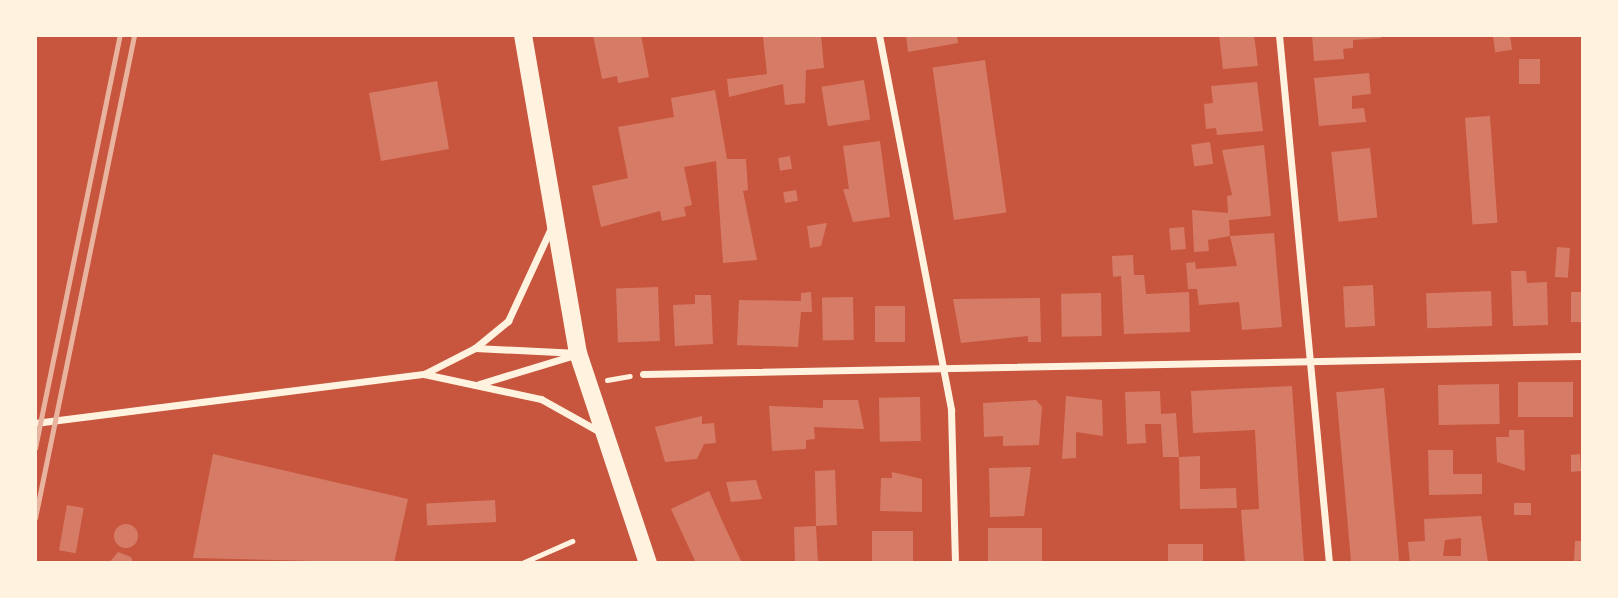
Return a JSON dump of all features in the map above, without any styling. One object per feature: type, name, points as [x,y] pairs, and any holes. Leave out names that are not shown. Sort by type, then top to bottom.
[{"type":"main road","points":[[523,35],[578,354],[601,433],[648,563]]},
{"type":"street","points":[[879,35],[944,366],[953,430],[955,563]]},
{"type":"street","points":[[1279,35],[1312,358],[1329,563]]},
{"type":"street","points":[[35,423],[424,374],[475,348],[520,306],[554,221]]},
{"type":"street","points":[[475,348],[578,354]]},
{"type":"street","points":[[473,386],[578,354]]},
{"type":"street","points":[[643,374],[1312,358],[1583,356]]},
{"type":"street","points":[[424,374],[541,398],[601,433]]},
{"type":"lane","points":[[522,563],[572,541]]},
{"type":"building","points":[[593,35],[641,35],[649,77],[618,83],[617,76],[602,79]]},
{"type":"building","points":[[821,35],[824,68],[806,70],[805,103],[785,105],[783,84],[729,97],[727,79],[767,74],[763,37]]},
{"type":"building","points":[[906,35],[957,35],[958,43],[908,52]]},
{"type":"building","points":[[1219,35],[1254,35],[1258,66],[1223,69]]},
{"type":"building","points":[[1312,35],[1381,35],[1381,38],[1353,40],[1353,48],[1343,49],[1344,59],[1314,61]]},
{"type":"building","points":[[1510,35],[1512,50],[1495,52],[1493,37]]},
{"type":"building","points":[[1519,59],[1540,59],[1540,84],[1519,84]]},
{"type":"building","points":[[985,60],[1006,213],[954,220],[933,67]]},
{"type":"building","points":[[1369,73],[1371,94],[1352,96],[1352,109],[1364,108],[1366,122],[1319,126],[1314,78]]},
{"type":"building","points":[[864,80],[870,120],[828,126],[822,87]]},
{"type":"building","points":[[437,81],[449,149],[381,161],[369,93]]},
{"type":"building","points":[[1257,82],[1263,131],[1217,135],[1216,128],[1206,129],[1204,104],[1213,103],[1211,86]]},
{"type":"building","points":[[715,90],[727,159],[746,159],[748,190],[743,191],[757,260],[723,263],[716,161],[684,167],[692,205],[684,207],[686,216],[662,221],[660,211],[601,227],[592,186],[628,178],[618,127],[674,117],[671,98]]},
{"type":"building","points":[[1490,116],[1497,223],[1473,224],[1465,118]]},
{"type":"building","points":[[880,141],[890,217],[853,222],[843,189],[849,189],[843,146]]},
{"type":"building","points":[[1210,142],[1213,164],[1194,166],[1191,145]]},
{"type":"building","points":[[1264,145],[1271,216],[1229,220],[1230,236],[1208,240],[1209,251],[1194,252],[1192,210],[1228,213],[1227,196],[1232,195],[1222,150]]},
{"type":"building","points":[[1370,148],[1377,218],[1339,222],[1331,152]]},
{"type":"building","points":[[790,156],[792,169],[780,171],[778,158]]},
{"type":"building","points":[[796,190],[798,201],[785,203],[783,192]]},
{"type":"building","points":[[827,223],[821,246],[810,248],[807,226]]},
{"type":"building","points":[[1184,227],[1186,249],[1171,250],[1169,228]]},
{"type":"building","points":[[1274,233],[1282,327],[1242,330],[1239,302],[1199,305],[1197,289],[1188,289],[1186,263],[1195,262],[1196,269],[1237,266],[1230,236]]},
{"type":"building","points":[[1557,247],[1570,248],[1568,278],[1555,277]]},
{"type":"building","points":[[1133,255],[1134,275],[1144,275],[1146,294],[1189,292],[1190,332],[1124,334],[1121,276],[1113,277],[1112,256]]},
{"type":"building","points":[[1511,271],[1526,271],[1527,283],[1547,282],[1548,325],[1513,326]]},
{"type":"building","points":[[1373,285],[1375,326],[1345,328],[1343,287]]},
{"type":"building","points":[[658,287],[660,341],[618,342],[616,288]]},
{"type":"building","points":[[1491,291],[1492,326],[1427,328],[1426,293]]},
{"type":"building","points":[[811,292],[812,312],[801,312],[798,347],[737,345],[739,300],[801,301],[801,293]]},
{"type":"building","points":[[1571,292],[1583,292],[1583,322],[1571,322]]},
{"type":"building","points":[[1101,293],[1102,336],[1062,337],[1061,294]]},
{"type":"building","points":[[695,295],[711,295],[713,344],[675,346],[673,305],[695,304]]},
{"type":"building","points":[[853,297],[854,340],[823,341],[822,298]]},
{"type":"building","points":[[1040,298],[1041,342],[1028,342],[1028,336],[961,343],[953,299]]},
{"type":"building","points":[[875,306],[905,306],[905,342],[875,342]]},
{"type":"building","points":[[1518,382],[1573,382],[1573,417],[1518,417]]},
{"type":"building","points":[[1499,384],[1500,424],[1439,425],[1438,385]]},
{"type":"building","points":[[1292,386],[1304,563],[1245,563],[1241,510],[1259,509],[1255,430],[1193,433],[1191,391]]},
{"type":"building","points":[[1384,388],[1399,563],[1351,563],[1336,392]]},
{"type":"building","points":[[1160,391],[1161,414],[1176,413],[1179,457],[1163,457],[1161,424],[1145,424],[1146,443],[1127,444],[1125,392]]},
{"type":"building","points":[[1066,396],[1102,400],[1103,436],[1076,432],[1076,458],[1062,459]]},
{"type":"building","points":[[920,397],[921,441],[880,442],[879,398]]},
{"type":"building","points":[[823,400],[858,400],[864,429],[814,427],[815,439],[806,440],[806,449],[772,451],[769,406],[823,408]]},
{"type":"building","points":[[1036,400],[1042,407],[1039,445],[1003,446],[1003,436],[984,437],[983,403]]},
{"type":"building","points":[[702,416],[702,424],[714,423],[716,443],[704,444],[697,459],[665,462],[655,427]]},
{"type":"building","points":[[1509,430],[1524,430],[1525,471],[1497,462],[1496,437],[1509,437]]},
{"type":"building","points":[[1428,450],[1453,450],[1453,474],[1482,474],[1482,494],[1429,495]]},
{"type":"building","points":[[213,454],[408,499],[394,563],[193,558]]},
{"type":"building","points":[[1580,454],[1581,471],[1571,472],[1571,455]]},
{"type":"building","points":[[1200,456],[1200,489],[1236,488],[1237,508],[1180,509],[1179,457]]},
{"type":"building","points":[[1031,467],[1024,516],[990,517],[989,468]]},
{"type":"building","points":[[835,470],[837,525],[816,526],[815,471]]},
{"type":"building","points":[[892,472],[922,479],[922,512],[880,511],[881,478],[892,478]]},
{"type":"building","points":[[756,480],[762,499],[731,502],[726,482]]},
{"type":"building","points":[[709,491],[742,563],[696,563],[671,509]]},
{"type":"building","points":[[495,500],[496,522],[427,526],[426,504]]},
{"type":"building","points":[[1514,503],[1531,503],[1531,515],[1514,515]]},
{"type":"building","points":[[67,505],[84,508],[76,553],[59,550]]},
{"type":"building","points":[[1481,516],[1488,563],[1410,563],[1408,542],[1425,541],[1424,519]],"holes":[[[1461,538],[1461,556],[1443,556],[1445,540]]]},
{"type":"building","points":[[126,524],[135,527],[138,536],[135,545],[126,548],[117,545],[114,536],[117,527]]},
{"type":"building","points":[[816,526],[818,563],[795,563],[794,527]]},
{"type":"building","points":[[988,528],[1042,528],[1042,563],[988,563]]},
{"type":"building","points":[[872,531],[913,531],[913,563],[872,563]]},
{"type":"building","points":[[1575,541],[1583,541],[1583,560],[1574,561]]},
{"type":"building","points":[[1168,544],[1203,544],[1203,563],[1168,563]]},
{"type":"building","points":[[118,552],[131,557],[133,563],[109,563]]},
{"type":"railway","points":[[35,448],[120,35]]},
{"type":"railway","points":[[35,518],[134,35]]}]
